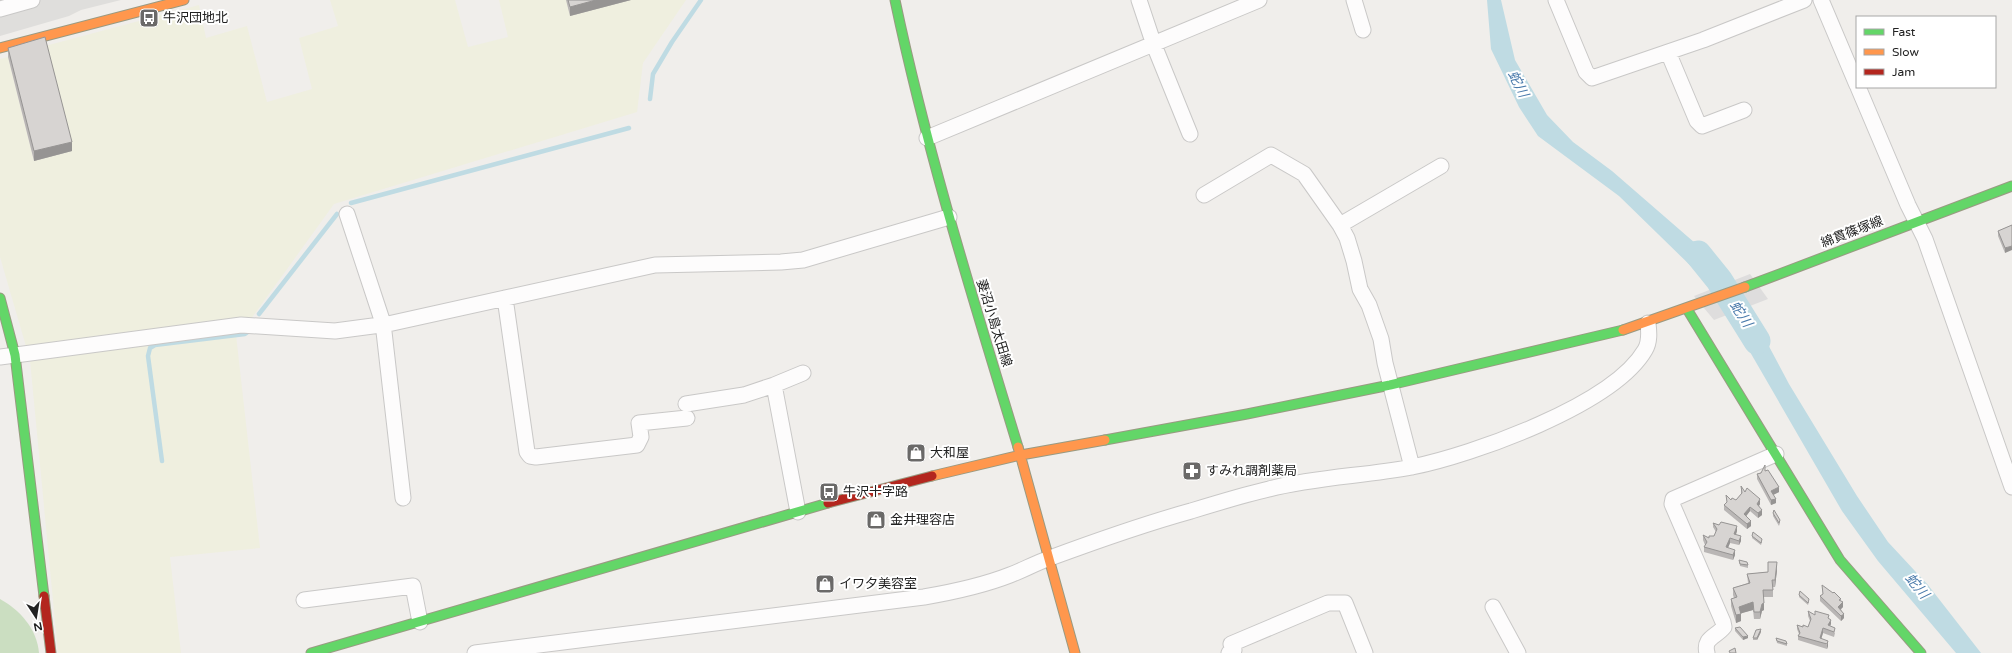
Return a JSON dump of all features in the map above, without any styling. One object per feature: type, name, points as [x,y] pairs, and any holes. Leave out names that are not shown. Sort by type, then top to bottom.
[{"type":"main road","points":[[0,48],[184,0]]},
{"type":"main road","name":"妻沼小島太田線","points":[[895,0],[911,78],[927,138],[949,217],[1021,455],[1075,653]]},
{"type":"main road","name":"綿貫篠塚線","points":[[311,653],[883,488],[1021,455],[1247,414],[1390,385],[1548,349],[1648,323],[1701,304],[1756,281],[2012,186]]},
{"type":"main road","points":[[0,298],[15,355],[51,653]]},
{"type":"main road","points":[[1687,309],[1840,560],[1921,653]]},
{"type":"street","points":[[0,9],[32,0]]},
{"type":"street","points":[[1139,0],[1154,45],[1190,134]]},
{"type":"street","points":[[927,138],[1154,45],[1259,0]]},
{"type":"street","points":[[1354,0],[1363,30]]},
{"type":"street","points":[[1556,0],[1586,72],[1592,78],[1668,52],[1804,0]]},
{"type":"street","points":[[1821,0],[1856,81]]},
{"type":"street","points":[[1668,52],[1698,121],[1702,126],[1744,110]]},
{"type":"street","points":[[1859,88],[1916,222],[1925,239],[2012,487]]},
{"type":"street","points":[[1204,195],[1271,155],[1304,174],[1340,225],[1354,261],[1360,289],[1377,326],[1390,385],[1412,467]]},
{"type":"street","points":[[1340,225],[1441,166]]},
{"type":"street","points":[[347,214],[383,323],[403,498]]},
{"type":"street","points":[[0,357],[241,325],[335,331],[383,323],[388,324],[655,265],[781,262],[803,260],[949,217]]},
{"type":"street","points":[[505,298],[527,452],[530,456],[536,457],[637,445],[640,437],[639,423],[774,386],[803,372]]},
{"type":"street","points":[[475,653],[554,648],[924,597],[985,584],[1049,558],[1184,513],[1270,488],[1412,467],[1454,457],[1503,441],[1560,414],[1592,396],[1624,374],[1646,350],[1649,332],[1648,323]]},
{"type":"street","points":[[774,386],[798,512]]},
{"type":"street","points":[[1707,653],[1705,646],[1707,641],[1721,631],[1724,627],[1723,622],[1672,504],[1673,499],[1776,454]]},
{"type":"street","points":[[304,600],[413,586],[420,622]]},
{"type":"street","points":[[1233,652],[1231,644],[1328,603],[1345,603],[1365,653]]},
{"type":"street","points":[[1493,606],[1518,653]]},
{"type":"shaded area","points":[[0,0],[121,0],[81,10],[69,16],[0,36]]},
{"type":"green space","points":[[330,0],[455,0],[468,47],[508,37],[499,0],[686,0],[643,63],[637,112],[334,204],[251,319],[234,317],[260,548],[170,557],[181,653],[58,653],[30,360],[0,257],[0,59],[8,57],[34,161],[45,46],[199,5],[206,38],[247,26],[267,102],[312,89],[299,38],[338,26]]},
{"type":"green space","points":[[0,599],[7,603],[26,621],[35,636],[39,653],[0,653]]},
{"type":"water","points":[[1487,0],[1501,0],[1515,60],[1547,115],[1573,142],[1612,171],[1695,243],[1726,280],[1709,287],[1698,273],[1619,196],[1538,136],[1519,107],[1491,49]]},
{"type":"water","points":[[1748,307],[1789,384],[1857,496],[1888,542],[1928,585],[1981,653],[1956,653],[1878,561],[1842,511],[1728,314]]},
{"type":"pier","points":[[1750,274],[1768,299],[1714,320],[1694,296]]},
{"type":"building","points":[[568,0],[596,0],[570,7]]},
{"type":"building","points":[[45,37],[72,142],[34,151],[8,48]]},
{"type":"building","points":[[2012,225],[2012,246],[2005,248],[1998,231]]},
{"type":"building","points":[[1765,465],[1765,471],[1768,470],[1779,487],[1771,491],[1776,499],[1771,500],[1757,474],[1761,473]]},
{"type":"building","points":[[1741,486],[1745,492],[1747,488],[1760,499],[1757,504],[1762,510],[1758,513],[1750,507],[1744,514],[1751,521],[1747,524],[1724,505],[1727,502],[1726,495],[1731,500],[1732,498],[1736,500],[1742,493]]},
{"type":"building","points":[[1774,510],[1780,520],[1779,523],[1773,513]]},
{"type":"building","points":[[1721,522],[1737,526],[1734,534],[1741,536],[1739,541],[1730,538],[1726,547],[1735,550],[1733,555],[1704,547],[1707,542],[1703,535],[1709,538],[1709,536],[1714,536],[1717,529],[1713,523],[1719,525]]},
{"type":"building","points":[[1753,532],[1762,539],[1761,543],[1752,536]]},
{"type":"building","points":[[1739,560],[1747,562],[1748,565],[1740,564]]},
{"type":"building","points":[[1768,562],[1777,562],[1775,580],[1772,580],[1773,590],[1763,590],[1764,603],[1762,604],[1760,612],[1754,612],[1753,602],[1739,607],[1741,614],[1736,615],[1731,599],[1737,597],[1733,588],[1750,583],[1747,574],[1768,572]]},
{"type":"building","points":[[1822,585],[1833,593],[1834,592],[1841,599],[1839,600],[1843,602],[1838,607],[1844,614],[1841,616],[1820,596],[1823,594]]},
{"type":"building","points":[[1800,591],[1809,599],[1808,603],[1799,595]]},
{"type":"building","points":[[1808,611],[1815,615],[1815,611],[1829,615],[1828,618],[1831,620],[1828,625],[1835,628],[1834,632],[1823,628],[1820,638],[1828,641],[1827,644],[1798,636],[1800,633],[1797,625],[1808,627],[1811,619]]},
{"type":"building","points":[[1740,627],[1748,636],[1743,637],[1735,628]]},
{"type":"building","points":[[1761,629],[1757,638],[1753,638],[1756,630]]},
{"type":"building","points":[[1776,638],[1786,641],[1787,644],[1777,641]]},
{"type":"building","points":[[1735,648],[1736,653],[1730,653],[1729,651]]},
{"type":"waterway","points":[[650,99],[653,74],[672,42],[701,0]]},
{"type":"waterway","points":[[351,203],[629,128]]},
{"type":"waterway","points":[[259,314],[337,214]]},
{"type":"waterway","name":"蛇川","points":[[1698,254],[1719,280],[1757,341]]},
{"type":"waterway","points":[[162,461],[148,356],[150,348],[155,345],[245,334],[248,332]]},
{"type":"traffic: fast","points":[[895,0],[921,113],[936,169],[1018,447]]},
{"type":"traffic: fast","points":[[1745,287],[2012,186]]},
{"type":"traffic: fast","points":[[0,298],[15,355],[44,596]]},
{"type":"traffic: fast","points":[[1687,309],[1840,560],[1921,653]]},
{"type":"traffic: fast","points":[[1105,440],[1247,414],[1390,385],[1623,330]]},
{"type":"traffic: fast","points":[[311,653],[828,503]]},
{"type":"traffic: slow","points":[[0,48],[184,0]]},
{"type":"traffic: slow","points":[[1623,330],[1745,287]]},
{"type":"traffic: slow","points":[[932,476],[1021,455],[1105,440]]},
{"type":"traffic: slow","points":[[1018,447],[1075,653]]},
{"type":"traffic: jam","points":[[828,503],[932,476]]},
{"type":"traffic: jam","points":[[44,596],[51,653]]},
{"type":"place","name":"牛沢団地北","points":[[149,18]]},
{"type":"place","name":"大和屋","points":[[916,453]]},
{"type":"place","name":"すみれ調剤薬局","points":[[1192,471]]},
{"type":"place","name":"牛沢十字路","points":[[829,492]]},
{"type":"place","name":"金井理容店","points":[[876,520]]},
{"type":"place","name":"イワ夕美容室","points":[[825,584]]}]
